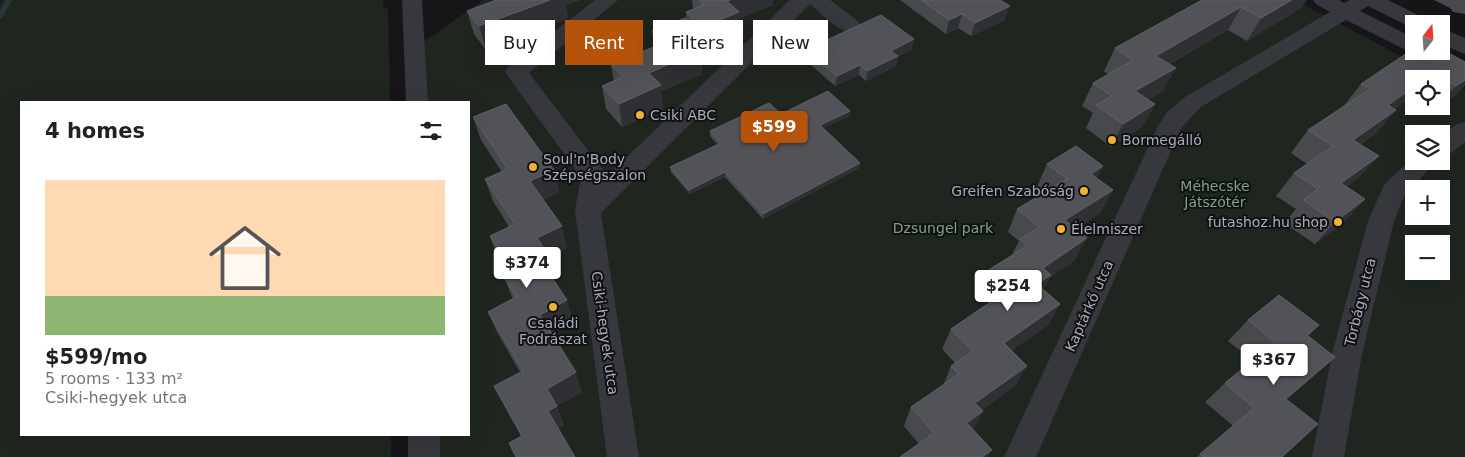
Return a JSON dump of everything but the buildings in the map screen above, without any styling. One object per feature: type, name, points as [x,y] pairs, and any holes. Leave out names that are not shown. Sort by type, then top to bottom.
[{"type":"street","points":[[412,0],[417,101]]},
{"type":"street","name":"Csiki-hegyek utca","points":[[608,0],[516,72],[594,176],[588,210],[624,457]]},
{"type":"street","points":[[588,210],[802,0]]},
{"type":"street","points":[[817,0],[852,27]]},
{"type":"street","points":[[1372,0],[1405,17]]},
{"type":"street","points":[[1343,4],[1405,42]]},
{"type":"street","name":"Kaptárkő utca","points":[[1020,457],[1165,136],[1175,118],[1193,102],[1343,4]]},
{"type":"street","points":[[1450,40],[1465,47]]},
{"type":"street","points":[[1438,60],[1465,74]]},
{"type":"street","points":[[1450,141],[1465,130]]},
{"type":"street","name":"Torbágy utca","points":[[1328,457],[1347,354],[1381,221],[1393,192],[1415,170]]},
{"type":"street","points":[[424,436],[424,457]]},
{"type":"green space","points":[[3,0],[383,0],[384,9],[388,8],[390,101],[20,101],[20,436],[391,436],[391,457],[0,457],[0,5]]},
{"type":"green space","name":"Dzsungel park","points":[[483,0],[1295,0],[1405,58],[1405,60],[1427,70],[1405,70],[1405,115],[1450,115],[1450,82],[1465,90],[1465,457],[440,457],[439,436],[470,436],[470,101],[424,101],[421,44]]},
{"type":"waterway","points":[[0,16],[9,0]]},
{"type":"place","name":"Csiki ABC","points":[[640,115]]},
{"type":"place","name":"Bormegálló","points":[[1112,140]]},
{"type":"place","name":"Soul'n'Body Szépségszalon","points":[[533,167]]},
{"type":"place","name":"Greifen Szabóság","points":[[1084,191]]},
{"type":"place","name":"futashoz.hu shop","points":[[1338,222]]},
{"type":"place","name":"Élelmiszer","points":[[1061,229]]},
{"type":"place","name":"Családi Fodrászat","points":[[553,307]]},
{"type":"park label","name":"Méhecske Játszótér","points":[[1215,194]]}]
